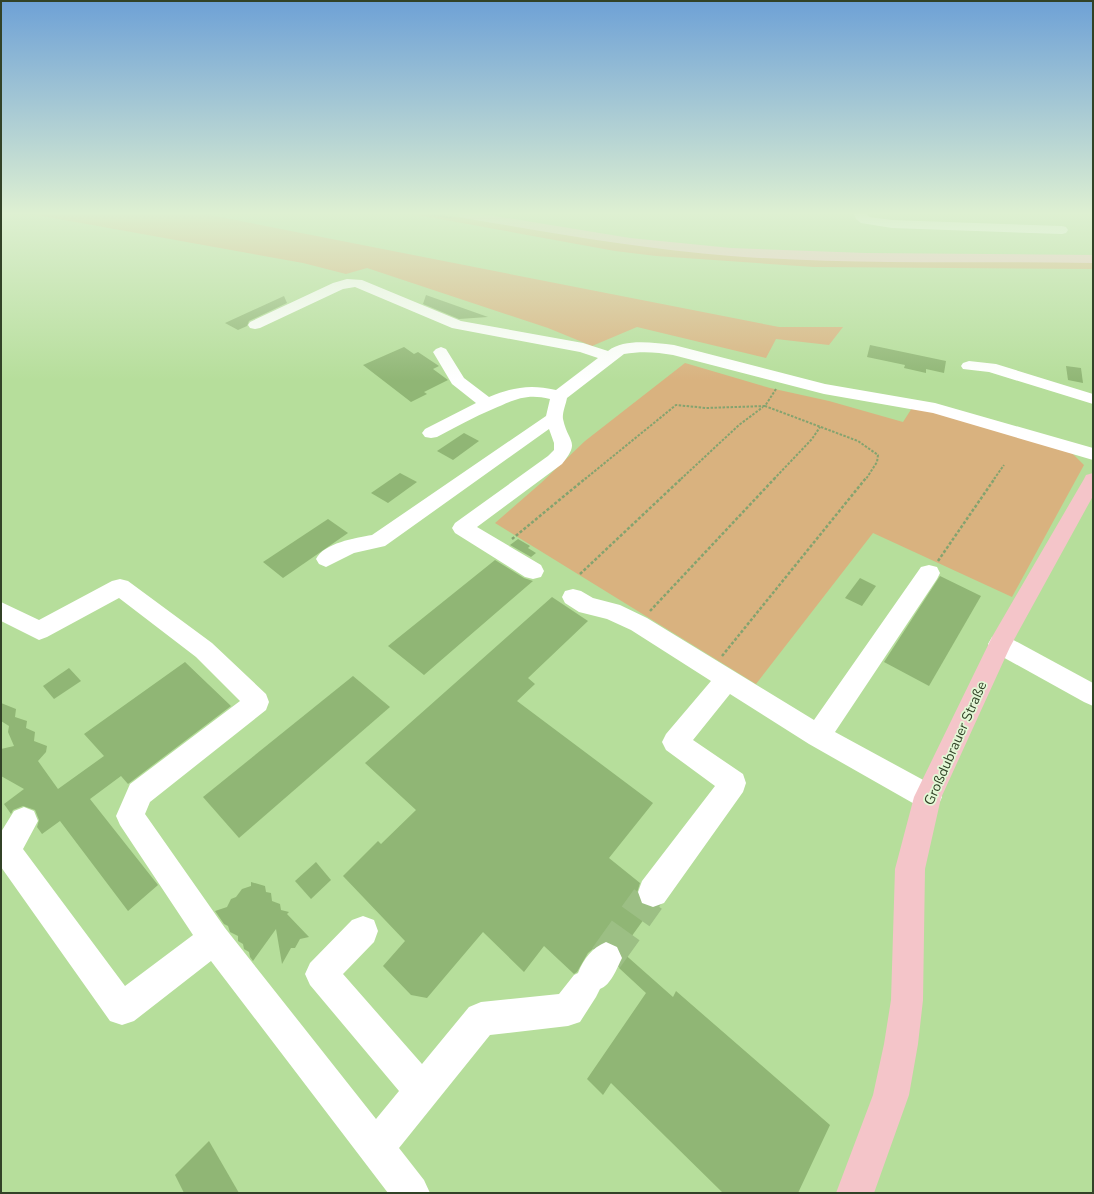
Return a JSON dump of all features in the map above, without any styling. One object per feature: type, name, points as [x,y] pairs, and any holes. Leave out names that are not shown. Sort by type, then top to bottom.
[{"type":"main road","name":"Großdubrauer Straße","points":[[855,1193],[891,1095],[901,1044],[907,1000],[910,869],[928,797],[1000,644],[1093,479]]},
{"type":"street","points":[[255,325],[338,286],[347,283],[357,283],[457,325],[583,348],[609,357]]},
{"type":"street","points":[[533,571],[462,528],[555,460],[564,451],[563,443],[554,418],[559,396],[619,350],[651,347],[674,350],[824,389],[935,408],[1093,454]]},
{"type":"street","points":[[441,352],[458,381],[489,405]]},
{"type":"street","points":[[969,366],[990,367],[1093,399]]},
{"type":"street","points":[[431,433],[519,392],[531,391],[559,396]]},
{"type":"street","points":[[326,559],[349,547],[378,541],[554,418]]},
{"type":"street","points":[[818,736],[929,573]]},
{"type":"street","points":[[1,612],[39,631],[120,587],[204,650],[257,702],[140,793],[130,816],[214,939],[411,1193]]},
{"type":"street","points":[[573,597],[587,606],[612,611],[639,624],[722,671],[818,736],[928,797]]},
{"type":"street","points":[[1000,644],[1093,695]]},
{"type":"street","points":[[654,892],[733,783],[675,742],[722,671]]},
{"type":"street","points":[[24,821],[6,850],[122,1009],[214,939]]},
{"type":"street","points":[[363,931],[321,974],[422,1091]]},
{"type":"street","points":[[376,1148],[481,1019],[568,1010],[595,973]]},
{"type":"path","points":[[580,574],[739,426],[765,406],[783,379]]},
{"type":"path","points":[[499,550],[676,405],[706,408],[765,406],[863,444],[878,455],[877,462],[862,485],[722,671]]},
{"type":"path","points":[[645,617],[812,439],[820,427]]},
{"type":"path","points":[[929,573],[1004,465]]},
{"type":"shaded area","points":[[329,270],[361,270],[346,274]]},
{"type":"shaded area","points":[[372,270],[488,270],[779,327],[843,327],[829,345],[776,339],[766,358],[637,327],[592,346],[548,328]]},
{"type":"shaded area","points":[[685,363],[770,388],[829,401],[903,422],[912,408],[956,416],[1070,451],[1084,465],[1012,597],[873,533],[756,684],[495,523],[541,483],[585,441]]},
{"type":"building","points":[[426,295],[488,317],[459,319],[423,304]]},
{"type":"building","points":[[284,296],[287,303],[249,321],[247,326],[238,330],[225,323]]},
{"type":"building","points":[[870,345],[946,361],[944,373],[926,369],[926,373],[904,368],[905,365],[867,357]]},
{"type":"building","points":[[404,347],[414,354],[418,352],[439,366],[433,369],[448,380],[424,392],[427,394],[411,402],[363,365]]},
{"type":"building","points":[[1066,366],[1081,368],[1083,383],[1068,380]]},
{"type":"building","points":[[464,433],[479,441],[453,460],[437,451]]},
{"type":"building","points":[[400,473],[417,482],[388,503],[371,493]]},
{"type":"building","points":[[328,519],[348,533],[283,578],[263,562]]},
{"type":"building","points":[[518,539],[530,546],[528,548],[536,553],[531,557],[510,545]]},
{"type":"building","points":[[495,560],[524,578],[533,581],[424,675],[388,646]]},
{"type":"building","points":[[940,576],[981,596],[929,686],[884,662]]},
{"type":"building","points":[[860,578],[876,586],[862,606],[845,598]]},
{"type":"building","points":[[552,597],[588,621],[528,678],[535,684],[517,701],[653,803],[609,858],[640,883],[637,893],[641,904],[652,908],[621,951],[673,997],[676,991],[830,1125],[798,1193],[723,1193],[611,1083],[603,1095],[587,1079],[646,993],[619,968],[623,957],[618,946],[607,941],[600,943],[588,953],[577,972],[574,974],[544,946],[524,972],[483,932],[427,998],[411,995],[383,966],[405,941],[343,876],[378,841],[381,844],[416,810],[365,763]]},
{"type":"building","points":[[185,662],[231,706],[128,784],[121,776],[90,799],[158,885],[128,911],[60,821],[42,834],[37,827],[39,820],[35,810],[23,806],[13,810],[11,814],[4,804],[24,789],[1,776],[1,749],[14,746],[8,732],[9,726],[1,721],[1,703],[16,709],[15,717],[27,721],[26,728],[35,732],[34,741],[47,746],[46,752],[38,761],[58,789],[104,756],[84,734]]},
{"type":"building","points":[[69,668],[81,681],[54,699],[43,686]]},
{"type":"building","points":[[353,676],[390,707],[239,838],[203,797]]},
{"type":"building","points":[[316,862],[331,880],[311,899],[295,881]]},
{"type":"building","points":[[251,882],[265,886],[266,892],[271,893],[272,901],[280,904],[281,910],[289,912],[287,914],[309,937],[300,939],[295,948],[291,948],[282,964],[276,929],[253,961],[249,952],[244,949],[243,944],[238,941],[238,936],[230,932],[228,926],[224,924],[215,911],[227,907],[231,899],[236,897],[242,889],[251,886]]},
{"type":"building","points":[[209,1141],[239,1193],[184,1193],[175,1175]]},
{"type":"tunnel","points":[[648,900],[653,892]]},
{"type":"tunnel","points":[[606,958],[648,899]]}]
